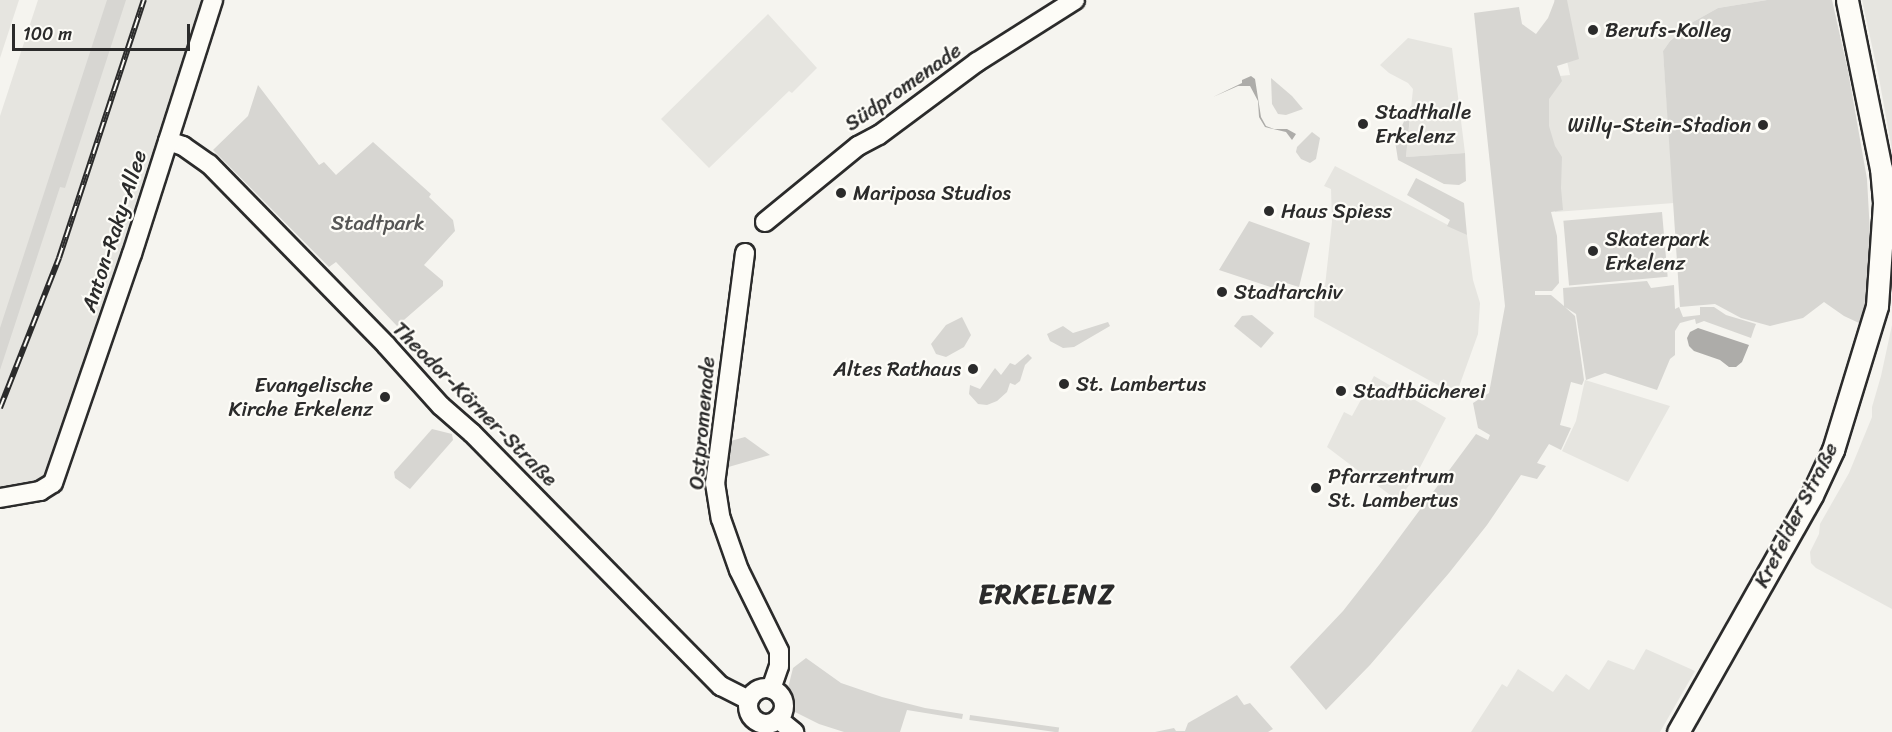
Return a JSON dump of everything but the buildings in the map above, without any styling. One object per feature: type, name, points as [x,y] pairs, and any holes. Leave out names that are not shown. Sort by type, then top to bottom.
[{"type":"main road","name":"Krefelder Straße","points":[[1678,732],[1812,495],[1833,450],[1877,306],[1884,202],[1881,169],[1847,0]]},
{"type":"street","name":"Anton-Raky-Allee","points":[[0,498],[48,489],[56,475],[213,0]]},
{"type":"street","name":"Südpromenade","points":[[765,222],[858,146],[879,135],[977,62],[1075,0]]},
{"type":"street","name":"Theodor-Körner-Straße","points":[[168,141],[183,146],[209,164],[386,345],[441,406],[472,433],[721,686],[749,700]]},
{"type":"street","name":"Ostpromenade","points":[[745,253],[714,483],[721,519],[739,570],[749,586],[780,657],[771,689]]},
{"type":"street","points":[[771,689],[778,693],[784,703],[778,719],[768,724],[756,721],[749,712],[749,700],[757,691],[771,689]]},
{"type":"street","points":[[778,719],[794,732]]},
{"type":"shaded area","points":[[0,0],[19,0],[0,58]]},
{"type":"shaded area","points":[[38,0],[205,0],[49,482],[0,490],[0,116]]},
{"type":"shaded area","points":[[1554,0],[1767,0],[1718,8],[1693,22],[1670,41],[1663,51],[1674,203],[1555,212],[1539,78],[1570,75]]},
{"type":"shaded area","points":[[1862,0],[1892,0],[1892,150],[1879,78]]},
{"type":"shaded area","points":[[768,14],[817,68],[792,93],[789,91],[709,168],[661,119]]},
{"type":"shaded area","points":[[1408,38],[1452,48],[1465,153],[1406,157],[1413,89],[1408,83],[1389,73],[1380,65]]},
{"type":"shaded area","points":[[1251,76],[1255,79],[1261,117],[1266,126],[1274,129],[1287,129],[1296,134],[1292,140],[1286,132],[1265,127],[1259,117],[1258,101],[1250,86],[1238,86],[1213,97]]},
{"type":"shaded area","points":[[1335,166],[1467,235],[1473,280],[1480,303],[1478,334],[1456,395],[1314,317],[1315,290],[1325,286],[1332,222],[1331,189],[1324,186]]},
{"type":"shaded area","points":[[1892,325],[1892,609],[1816,568],[1811,563],[1810,552],[1819,534],[1820,524],[1849,473],[1872,417],[1872,407]]},
{"type":"shaded area","points":[[1698,328],[1749,345],[1742,362],[1736,367],[1729,367],[1720,360],[1694,351],[1689,346],[1687,338],[1690,332]]},
{"type":"shaded area","points":[[1374,376],[1446,418],[1416,475],[1398,501],[1327,447],[1344,412],[1352,416]]},
{"type":"shaded area","points":[[1585,380],[1670,406],[1628,482],[1562,451],[1576,421]]},
{"type":"shaded area","points":[[1646,649],[1695,671],[1660,732],[1471,732],[1502,684],[1507,687],[1518,669],[1553,692],[1566,674],[1589,690],[1608,660],[1634,670]]},
{"type":"green space","points":[[107,0],[126,0],[65,188],[60,187],[0,370],[0,328]]},
{"type":"green space","points":[[1555,0],[1567,0],[1579,59],[1557,66],[1562,81],[1549,99],[1549,126],[1555,146],[1562,157],[1563,210],[1551,212],[1557,236],[1559,283],[1552,291],[1535,291],[1535,295],[1551,295],[1564,306],[1563,288],[1647,281],[1651,288],[1674,285],[1675,309],[1679,307],[1683,317],[1700,315],[1700,307],[1714,307],[1726,315],[1756,324],[1751,338],[1704,321],[1696,324],[1695,319],[1680,323],[1675,331],[1675,355],[1670,359],[1657,390],[1605,373],[1586,380],[1576,314],[1565,307],[1575,316],[1584,380],[1582,385],[1571,382],[1560,425],[1571,428],[1561,450],[1549,444],[1537,463],[1546,466],[1537,479],[1521,475],[1487,525],[1449,573],[1370,665],[1326,710],[1290,667],[1343,611],[1476,434],[1488,440],[1490,435],[1478,428],[1473,403],[1489,393],[1505,306],[1474,13],[1519,7],[1522,24],[1536,34],[1548,18]]},
{"type":"green space","name":"Willy-Stein-Stadion","points":[[1767,0],[1832,0],[1848,71],[1867,179],[1871,251],[1869,294],[1859,323],[1824,302],[1803,318],[1770,326],[1741,318],[1715,304],[1680,307],[1663,51],[1670,41],[1693,22],[1718,8]]},
{"type":"green space","points":[[1271,78],[1303,109],[1286,115],[1278,114],[1272,104]]},
{"type":"green space","name":"Stadtpark","points":[[258,85],[319,165],[324,162],[336,175],[373,142],[431,194],[429,197],[453,220],[455,231],[424,265],[443,281],[443,286],[397,326],[336,262],[329,267],[213,150],[248,116]]},
{"type":"green space","points":[[1411,106],[1406,157],[1465,153],[1466,181],[1459,185],[1444,184],[1398,160],[1395,141]]},
{"type":"green space","points":[[1312,132],[1320,138],[1316,159],[1310,163],[1301,159],[1296,152],[1297,147]]},
{"type":"green space","points":[[1416,178],[1464,203],[1467,235],[1447,226],[1450,220],[1407,195]]},
{"type":"green space","points":[[1662,212],[1668,277],[1569,285],[1563,221]]},
{"type":"green space","points":[[1249,221],[1310,243],[1299,287],[1283,282],[1280,290],[1219,270]]},
{"type":"green space","points":[[1252,315],[1274,333],[1261,348],[1234,326],[1242,316]]},
{"type":"green space","points":[[962,317],[971,335],[964,347],[946,357],[936,354],[931,344],[946,325]]},
{"type":"green space","points":[[1108,322],[1110,326],[1074,347],[1063,348],[1050,341],[1047,334],[1063,326],[1073,333]]},
{"type":"green space","points":[[1028,354],[1032,358],[1025,365],[1020,381],[1015,385],[1010,383],[1007,392],[997,401],[987,405],[978,404],[969,394],[970,385],[980,389],[995,368],[1001,375],[1010,363],[1015,365]]},
{"type":"green space","points":[[432,429],[452,434],[453,440],[410,489],[395,478],[394,472]]},
{"type":"green space","points":[[745,437],[770,455],[725,468],[727,442]]},
{"type":"green space","points":[[806,658],[841,683],[925,708],[963,714],[962,719],[907,710],[900,732],[844,732],[819,724],[795,712],[788,688],[793,668]]},
{"type":"green space","points":[[1237,695],[1244,705],[1250,703],[1273,729],[1268,732],[1155,732],[1174,728],[1176,731],[1185,731],[1188,723]]},
{"type":"green space","points":[[970,715],[1059,728],[1058,732],[1055,732],[969,720]]},
{"type":"railway","points":[[0,408],[59,258],[144,0]]},
{"type":"place","name":"Berufs-Kolleg","points":[[1593,30]]},
{"type":"place","name":"Stadthalle Erkelenz","points":[[1363,124]]},
{"type":"place","name":"Willy-Stein-Stadion","points":[[1763,125]]},
{"type":"place","name":"Mariposa Studios","points":[[841,193]]},
{"type":"place","name":"Haus Spiess","points":[[1269,211]]},
{"type":"place","name":"Skaterpark Erkelenz","points":[[1593,251]]},
{"type":"place","name":"Stadtarchiv","points":[[1222,292]]},
{"type":"place","name":"Altes Rathaus","points":[[973,369]]},
{"type":"place","name":"St. Lambertus","points":[[1064,384]]},
{"type":"place","name":"Stadtbücherei","points":[[1341,391]]},
{"type":"place","name":"Evangelische Kirche Erkelenz","points":[[385,397]]},
{"type":"place","name":"Pfarrzentrum St. Lambertus","points":[[1316,488]]},
{"type":"district","name":"ERKELENZ","points":[[1047,595]]}]
